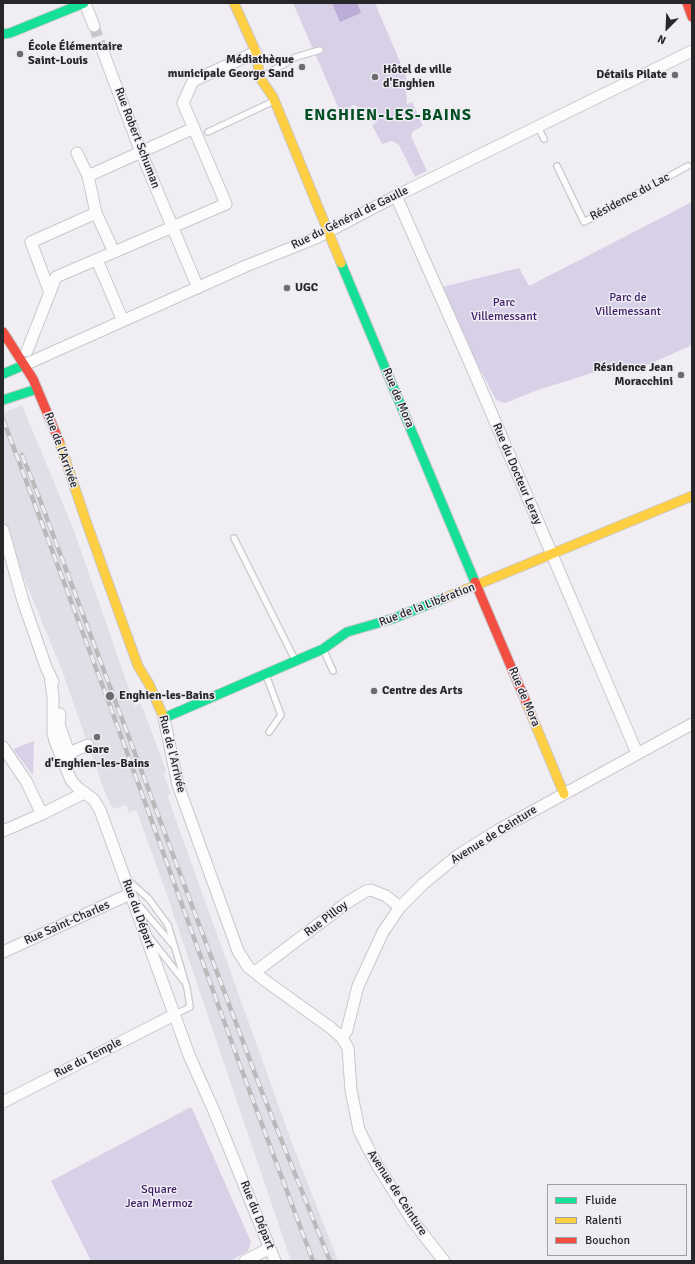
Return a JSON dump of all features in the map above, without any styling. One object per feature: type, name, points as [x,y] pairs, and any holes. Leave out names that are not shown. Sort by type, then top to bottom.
[{"type":"main road","points":[[3,34],[10,33],[84,3]]},
{"type":"main road","name":"Rue de Mora","points":[[234,3],[256,52],[260,78],[274,101],[564,794]]},
{"type":"main road","points":[[690,7],[692,16]]},
{"type":"main road","name":"Rue de l'Arrivée","points":[[3,332],[33,379],[57,433],[88,528],[138,666],[149,684],[164,718]]},
{"type":"main road","name":"Rue du Général de Gaulle","points":[[3,374],[24,365]]},
{"type":"main road","points":[[3,400],[37,389]]},
{"type":"main road","name":"Rue de la Libération","points":[[164,718],[323,648],[347,632],[392,620],[692,496]]},
{"type":"street","points":[[84,3],[94,26]]},
{"type":"street","name":"Rue Robert Schuman","points":[[102,49],[141,152],[198,288]]},
{"type":"street","name":"Rue du Général de Gaulle","points":[[24,365],[246,266],[328,232],[396,196],[692,51]]},
{"type":"street","points":[[27,351],[56,277],[226,204],[183,103],[193,81],[256,52]]},
{"type":"street","points":[[88,176],[194,128]]},
{"type":"street","points":[[78,153],[88,176],[96,213],[114,252]]},
{"type":"street","name":"Rue du Docteur Leray","points":[[396,196],[637,753]]},
{"type":"street","points":[[50,293],[32,242],[96,213]]},
{"type":"street","points":[[96,260],[123,321]]},
{"type":"street","points":[[3,530],[13,566]]},
{"type":"street","points":[[3,542],[13,566]]},
{"type":"street","name":"Rue du Départ","points":[[13,566],[23,601],[50,675],[53,697],[53,733],[55,741],[72,780],[78,788],[94,800],[100,810],[174,1015],[275,1261]]},
{"type":"street","name":"Rue de l'Arrivée","points":[[164,718],[178,785],[231,934],[244,961],[263,979],[331,1028],[342,1038]]},
{"type":"street","name":"Avenue de Ceinture","points":[[444,1261],[412,1220],[368,1150],[359,1130],[351,1090],[348,1048],[342,1038],[348,1030],[358,986],[383,932],[400,907],[423,884],[457,856],[500,829],[692,724]]},
{"type":"street","points":[[71,752],[88,745]]},
{"type":"street","points":[[3,747],[26,781],[42,814]]},
{"type":"street","points":[[3,831],[42,814],[84,792]]},
{"type":"street","name":"Rue Pilloy","points":[[255,972],[359,894],[371,890],[378,892],[386,896],[400,907]]},
{"type":"street","name":"Rue Saint-Charles","points":[[3,952],[131,895]]},
{"type":"street","name":"Rue du Temple","points":[[3,1102],[174,1015]]},
{"type":"street","points":[[246,1261],[270,1248]]},
{"type":"lane","points":[[260,78],[296,57],[320,50]]},
{"type":"lane","points":[[208,132],[274,101]]},
{"type":"lane","points":[[538,127],[544,139]]},
{"type":"lane","name":"Résidence du Lac","points":[[556,166],[584,222],[688,166]]},
{"type":"lane","points":[[234,538],[295,660]]},
{"type":"lane","points":[[323,648],[333,671]]},
{"type":"lane","points":[[265,673],[281,715],[269,732]]},
{"type":"lane","points":[[124,876],[149,899],[167,923],[186,983],[190,1006],[174,1015]]},
{"type":"lane","points":[[131,895],[175,946]]},
{"type":"lane","points":[[143,929],[186,983]]},
{"type":"shaded area","points":[[332,3],[357,3],[361,13],[340,22]]},
{"type":"shaded area","points":[[22,405],[73,528],[135,706],[141,703],[166,770],[164,775],[171,794],[167,795],[292,1143],[338,1261],[291,1261],[167,895],[137,812],[135,810],[129,813],[126,805],[113,809],[105,793],[61,668],[3,527],[3,413]]},
{"type":"green space","points":[[293,3],[375,3],[406,76],[407,104],[412,102],[423,126],[413,131],[411,136],[427,171],[415,177],[399,145],[392,141],[382,144],[372,125],[376,123],[361,108],[353,105],[342,116]]},
{"type":"green space","name":"Parc de Villemessant","points":[[692,202],[692,345],[636,370],[608,368],[538,390],[505,403],[496,400],[438,288],[519,268],[529,286]]},
{"type":"green space","points":[[34,741],[33,774],[32,774],[13,749]]},
{"type":"green space","name":"Square Jean Mermoz","points":[[189,1108],[192,1108],[251,1242],[248,1251],[230,1261],[91,1261],[51,1181]]},
{"type":"tunnel","points":[[94,26],[102,49]]},
{"type":"railway","points":[[3,419],[112,711],[241,1068],[313,1261]]},
{"type":"railway","points":[[22,455],[260,1087],[330,1261]]},
{"type":"traffic: fast","points":[[3,34],[10,33],[84,3]]},
{"type":"traffic: fast","points":[[341,263],[475,582]]},
{"type":"traffic: fast","points":[[3,374],[24,365]]},
{"type":"traffic: fast","points":[[3,400],[37,389]]},
{"type":"traffic: fast","points":[[164,718],[323,649],[347,632],[392,619],[445,598]]},
{"type":"traffic: slow","points":[[234,3],[256,52],[260,78],[273,97],[341,263]]},
{"type":"traffic: slow","points":[[59,441],[138,666],[149,684],[164,718]]},
{"type":"traffic: slow","points":[[445,598],[692,496]]},
{"type":"traffic: slow","points":[[526,702],[564,794]]},
{"type":"traffic: jam","points":[[687,3],[692,17]]},
{"type":"traffic: jam","points":[[3,332],[33,379],[59,441]]},
{"type":"traffic: jam","points":[[475,582],[526,702]]},
{"type":"place","name":"École Élémentaire Saint-Louis","points":[[20,54]]},
{"type":"place","name":"Médiathèque municipale George Sand","points":[[302,67]]},
{"type":"place","name":"Détails Pilate","points":[[675,75]]},
{"type":"place","name":"Hôtel de ville d'Enghien","points":[[375,77]]},
{"type":"place","name":"UGC","points":[[287,288]]},
{"type":"place","name":"Résidence Jean Moracchini","points":[[681,375]]},
{"type":"place","name":"Centre des Arts","points":[[374,691]]},
{"type":"place","name":"Enghien-les-Bains","points":[[110,696]]},
{"type":"place","name":"Gare d'Enghien-les-Bains","points":[[97,737]]},
{"type":"district","name":"ENGHIEN-LES-BAINS","points":[[388,116]]},
{"type":"park label","name":"Parc Villemessant","points":[[504,310]]}]
